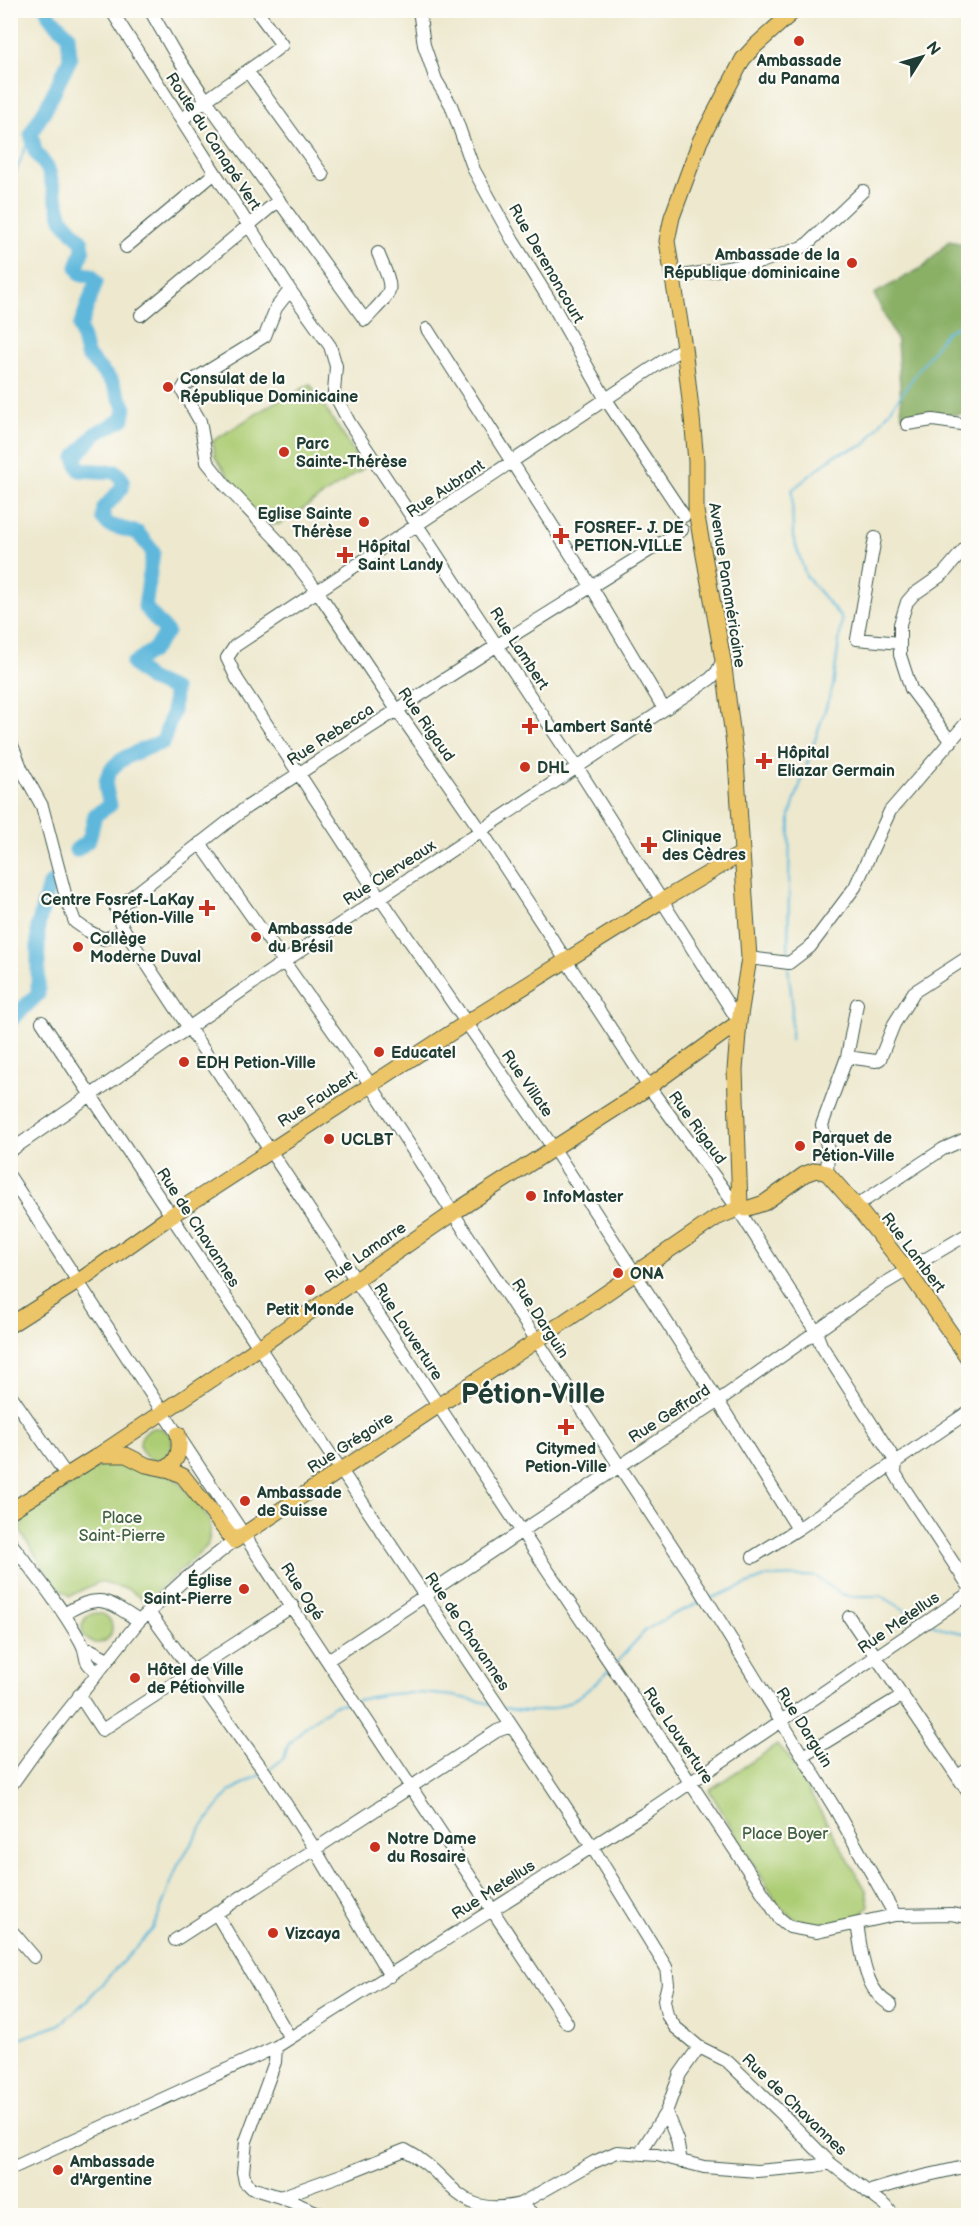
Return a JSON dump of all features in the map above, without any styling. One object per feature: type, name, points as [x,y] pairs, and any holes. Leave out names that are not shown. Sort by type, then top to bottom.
[{"type":"main road","name":"Avenue Panaméricaine","points":[[740,1209],[735,1070],[739,1022],[749,957],[736,760],[723,660],[707,566],[700,536],[690,514],[696,461],[684,347],[667,250],[669,225],[700,141],[743,59],[795,10]]},
{"type":"main road","name":"Rue Faubert","points":[[10,1325],[79,1281],[172,1215],[466,1023],[741,854]]},
{"type":"main road","name":"Rue Lamarre","points":[[10,1511],[99,1455],[357,1281],[453,1213],[649,1087],[739,1022]]},
{"type":"main road","name":"Rue Grégoire","points":[[240,1537],[725,1213],[764,1203],[805,1174],[816,1170],[826,1173]]},
{"type":"main road","name":"Rue Lambert","points":[[826,1173],[856,1206],[907,1270],[969,1358]]},
{"type":"main road","points":[[135,1459],[134,1440],[142,1426]]},
{"type":"main road","points":[[165,1469],[174,1462],[179,1453],[178,1434]]},
{"type":"main road","points":[[99,1455],[121,1454],[146,1465],[176,1473],[188,1481],[240,1537]]},
{"type":"street","name":"Route du Canapé Vert","points":[[111,10],[290,290]]},
{"type":"street","points":[[150,10],[174,52],[206,100],[365,320],[389,295],[390,282],[378,253]]},
{"type":"street","points":[[182,120],[282,45],[256,10]]},
{"type":"street","name":"Rue Derenoncourt","points":[[419,10],[424,45],[436,80],[451,105],[474,170],[605,398],[690,514]]},
{"type":"street","points":[[248,72],[323,175]]},
{"type":"street","points":[[126,247],[215,173]]},
{"type":"street","points":[[672,278],[761,262],[805,246],[863,191]]},
{"type":"street","points":[[141,315],[279,200]]},
{"type":"street","name":"Rue Lambert","points":[[290,290],[330,346],[336,366],[334,393],[340,408],[578,767],[739,1022]]},
{"type":"street","name":"Rue Rigaud","points":[[290,290],[276,308],[265,336],[182,390],[200,421],[207,462],[226,486],[280,543],[318,592],[482,832],[649,1087],[740,1209],[816,1332],[821,1345],[896,1461],[895,1473],[902,1485],[969,1585]]},
{"type":"street","points":[[427,329],[591,586],[664,709]]},
{"type":"street","name":"Rue Aubrant","points":[[227,658],[235,646],[684,347]]},
{"type":"street","points":[[907,424],[933,420],[969,424]]},
{"type":"street","points":[[690,514],[680,523],[682,530],[688,537],[700,536]]},
{"type":"street","name":"Rue Rebecca","points":[[126,900],[247,807],[496,646],[682,530]]},
{"type":"street","points":[[875,538],[857,639],[900,643]]},
{"type":"street","points":[[951,742],[911,689],[900,655],[900,624],[907,602],[913,595],[943,574],[969,545]]},
{"type":"street","name":"Rue Villate","points":[[227,658],[237,679],[380,898],[554,1149],[718,1401],[798,1529]]},
{"type":"street","name":"Rue Clerveaux","points":[[10,1151],[284,962],[710,679],[717,672],[723,660]]},
{"type":"street","points":[[749,957],[789,963],[810,948],[855,887],[890,811],[969,721]]},
{"type":"street","points":[[10,740],[22,770],[42,806],[67,901],[75,922],[88,932],[104,939],[125,931]]},
{"type":"street","name":"Rue Darguin","points":[[200,843],[371,1085],[536,1341],[715,1611],[803,1756],[895,1915]]},
{"type":"street","name":"Rue Louverture","points":[[126,900],[116,909],[125,931],[522,1532],[692,1782],[779,1918],[790,1927],[817,1932],[857,1924]]},
{"type":"street","points":[[847,1057],[880,1059],[894,1024],[914,992],[969,957]]},
{"type":"street","points":[[826,1173],[828,1150],[822,1125],[847,1057],[857,1004]]},
{"type":"street","name":"Rue de Chavannes","points":[[42,1022],[591,1845],[666,1967],[668,1984],[664,2000],[667,2015],[675,2027],[699,2047],[727,2061],[830,2163],[894,2216]]},
{"type":"street","points":[[856,1206],[943,1149],[969,1137]]},
{"type":"street","name":"Rue Ogé","points":[[10,1177],[178,1434],[240,1537],[293,1606],[567,2024]]},
{"type":"street","name":"Rue Geffrard","points":[[328,1660],[718,1401],[882,1285],[969,1234]]},
{"type":"street","points":[[10,1394],[67,1476]]},
{"type":"street","points":[[753,1557],[798,1529],[969,1412]]},
{"type":"street","name":"Rue Grégoire","points":[[10,1787],[79,1695],[148,1611],[240,1537]]},
{"type":"street","points":[[10,1542],[64,1614],[86,1650],[84,1659],[98,1672]]},
{"type":"street","name":"Rue Metellus","points":[[10,2169],[276,2047],[692,1782],[969,1594]]},
{"type":"street","points":[[64,1614],[84,1602],[107,1601],[139,1621]]},
{"type":"street","points":[[79,1695],[102,1730],[191,1670],[293,1606]]},
{"type":"street","points":[[148,1611],[269,1778],[315,1849],[390,1976]]},
{"type":"street","points":[[849,1617],[903,1695],[963,1772],[969,1792]]},
{"type":"street","points":[[86,1650],[91,1650],[108,1659]]},
{"type":"street","points":[[803,1756],[903,1695]]},
{"type":"street","points":[[175,1940],[497,1731],[511,1726]]},
{"type":"street","points":[[216,1913],[291,2038]]},
{"type":"street","points":[[891,2005],[877,1994],[866,1973],[857,1924],[895,1915],[951,1914],[969,1917]]},
{"type":"street","points":[[10,1929],[34,1957]]},
{"type":"street","points":[[276,2047],[275,2062],[246,2141],[243,2172],[245,2182],[251,2188],[326,2216]]},
{"type":"street","points":[[640,2153],[666,2112],[680,2074],[699,2047]]},
{"type":"street","points":[[666,2112],[677,2140],[681,2162]]},
{"type":"street","points":[[280,2197],[347,2174],[405,2150],[426,2162],[464,2199],[481,2208],[520,2204],[617,2152],[657,2155],[704,2166],[757,2170],[830,2163]]},
{"type":"street","points":[[867,2192],[969,2166]]},
{"type":"street","points":[[520,2204],[536,2216]]},
{"type":"green space","points":[[949,241],[968,245],[968,414],[902,416],[897,341],[874,294],[925,266]]},
{"type":"green space","name":"Parc Sainte-Thérèse","points":[[310,384],[364,468],[280,524],[271,525],[255,514],[215,457],[213,441],[288,394],[290,396]]},
{"type":"green space","points":[[156,1428],[167,1433],[172,1444],[167,1455],[156,1460],[145,1455],[140,1444],[145,1433]]},
{"type":"green space","name":"Place Saint-Pierre","points":[[126,1459],[147,1471],[170,1474],[186,1490],[210,1523],[207,1546],[146,1602],[128,1589],[99,1582],[70,1596],[54,1585],[19,1529],[27,1514],[104,1463]]},
{"type":"green space","points":[[97,1613],[108,1617],[112,1628],[108,1639],[97,1643],[86,1639],[82,1628],[86,1617]]},
{"type":"green space","name":"Place Boyer","points":[[777,1745],[787,1754],[866,1890],[869,1905],[860,1917],[817,1924],[798,1920],[788,1914],[779,1906],[709,1790]]},
{"type":"waterway","points":[[47,10],[50,17],[68,35],[70,59],[31,133],[35,151],[48,169],[62,219],[82,242],[83,249],[77,267],[81,274],[91,275],[96,282],[80,327],[87,355],[112,382],[125,408],[123,419],[95,434],[75,458],[80,470],[116,472],[122,479],[122,488],[104,508],[103,518],[109,525],[138,533],[153,552],[145,607],[167,632],[153,650],[133,664],[149,679],[174,690],[173,711],[163,742],[136,752],[118,762],[112,769],[107,777],[106,786],[110,805],[95,815],[89,840],[76,850]]},
{"type":"waterway","points":[[10,187],[31,133]]},
{"type":"waterway","points":[[788,960],[790,815],[833,686],[842,619],[806,576],[793,537],[792,490],[835,455],[865,445],[946,332],[968,321]]},
{"type":"waterway","points":[[10,1021],[38,994],[38,926],[51,883]]},
{"type":"waterway","points":[[788,968],[792,1000],[791,1040]]},
{"type":"waterway","points":[[709,1599],[766,1577],[815,1576],[841,1594],[881,1596],[921,1619]]},
{"type":"waterway","points":[[615,1664],[646,1630],[701,1602]]},
{"type":"waterway","points":[[932,1624],[968,1634]]},
{"type":"waterway","points":[[505,1708],[536,1711],[562,1705],[586,1691],[609,1670]]},
{"type":"waterway","points":[[358,1700],[391,1694],[425,1693],[491,1704]]},
{"type":"waterway","points":[[270,1769],[284,1758],[288,1745],[307,1725],[332,1706],[349,1702]]},
{"type":"waterway","points":[[10,2040],[59,2025],[84,2003],[153,1929],[178,1865],[201,1828],[230,1791],[262,1774]]},
{"type":"place","name":"Ambassade du Panama","points":[[799,41]]},
{"type":"place","name":"Ambassade de la République dominicaine","points":[[852,263]]},
{"type":"place","name":"Consulat de la République Dominicaine","points":[[168,387]]},
{"type":"place","name":"Parc Sainte-Thérèse","points":[[284,452]]},
{"type":"place","name":"Eglise Sainte Thérèse","points":[[364,522]]},
{"type":"place","name":"FOSREF- J. DE PETION-VILLE","points":[[561,536]]},
{"type":"place","name":"Hôpital Saint Landy","points":[[345,555]]},
{"type":"place","name":"Lambert Santé","points":[[530,726]]},
{"type":"place","name":"Hôpital Eliazar Germain","points":[[764,761]]},
{"type":"place","name":"DHL","points":[[525,767]]},
{"type":"place","name":"Clinique des Cèdres","points":[[649,845]]},
{"type":"place","name":"Centre Fosref-LaKay Pétion-Ville","points":[[207,908]]},
{"type":"place","name":"Ambassade du Brésil","points":[[256,937]]},
{"type":"place","name":"Collège Moderne Duval","points":[[78,947]]},
{"type":"place","name":"Educatel","points":[[379,1052]]},
{"type":"place","name":"EDH Petion-Ville","points":[[184,1062]]},
{"type":"place","name":"UCLBT","points":[[329,1139]]},
{"type":"place","name":"Parquet de Pétion-Ville","points":[[800,1146]]},
{"type":"place","name":"InfoMaster","points":[[531,1196]]},
{"type":"place","name":"ONA","points":[[618,1273]]},
{"type":"place","name":"Petit Monde","points":[[310,1290]]},
{"type":"place","name":"Citymed Petion-Ville","points":[[566,1427]]},
{"type":"place","name":"Ambassade de Suisse","points":[[245,1501]]},
{"type":"place","name":"Église Saint-Pierre","points":[[244,1589]]},
{"type":"place","name":"Hôtel de Ville de Pétionville","points":[[135,1678]]},
{"type":"place","name":"Notre Dame du Rosaire","points":[[375,1847]]},
{"type":"place","name":"Vizcaya","points":[[273,1933]]},
{"type":"place","name":"Ambassade d'Argentine","points":[[58,2170]]},
{"type":"district","name":"Pétion-Ville","points":[[533,1393]]}]
